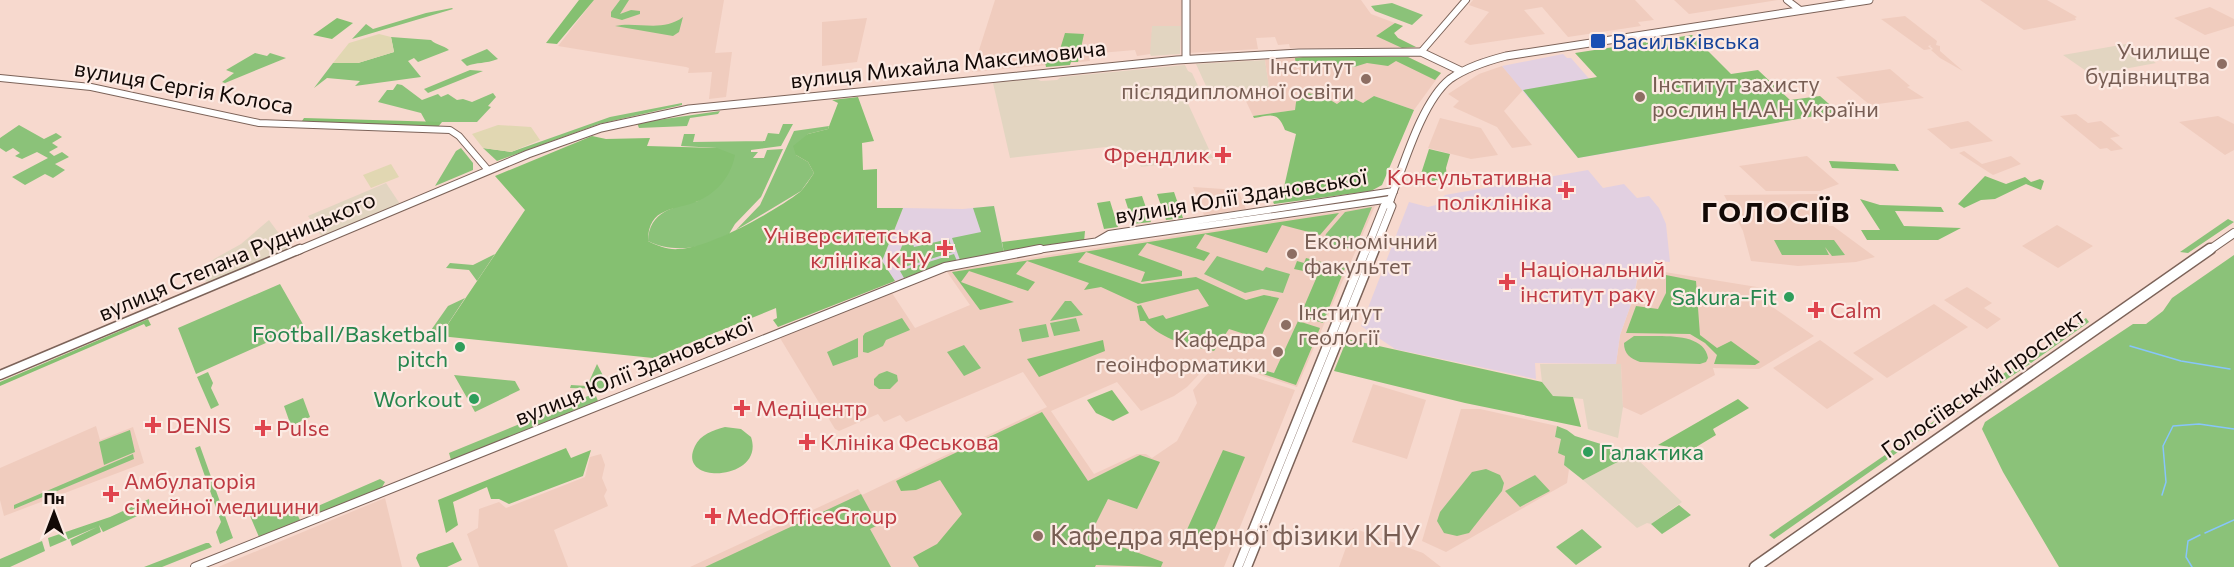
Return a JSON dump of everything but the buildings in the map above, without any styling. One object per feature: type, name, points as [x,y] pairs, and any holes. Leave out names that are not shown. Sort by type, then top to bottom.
[{"type":"highway","name":"Голосіївський проспект","points":[[1755,567],[2234,233]]},
{"type":"main road","points":[[1186,0],[1186,59]]},
{"type":"main road","points":[[1238,567],[1384,206],[1391,198],[1433,95],[1444,82],[1461,71],[1506,56],[1869,0]]},
{"type":"main road","points":[[1421,52],[1461,71]]},
{"type":"main road","name":"вулиця Михайла Максимовича","points":[[489,170],[601,128],[689,109],[1186,59],[1299,53],[1421,52]]},
{"type":"main road","name":"вулиця Степана Рудницького","points":[[0,375],[489,170]]},
{"type":"main road","points":[[1247,567],[1392,206],[1391,198]]},
{"type":"street","points":[[1421,52],[1466,0]]},
{"type":"street","points":[[1787,0],[1800,10]]},
{"type":"street","name":"вулиця Сергія Колоса","points":[[0,78],[90,87],[259,123],[450,130],[459,136],[489,170]]},
{"type":"street","name":"вулиця Юлії Здановської","points":[[195,567],[945,267],[1001,255],[1391,198]]},
{"type":"shaded area","points":[[594,0],[724,0],[715,53],[732,52],[726,97],[709,99],[712,72],[688,73],[689,68],[686,67],[558,46]]},
{"type":"shaded area","points":[[995,0],[1182,0],[1181,26],[1152,26],[1150,54],[1137,56],[1135,50],[1088,54],[1090,61],[972,72]]},
{"type":"shaded area","points":[[1190,0],[1361,0],[1371,14],[1403,26],[1394,33],[1398,38],[1416,47],[1290,48],[1289,44],[1278,45],[1275,37],[1256,38],[1258,49],[1188,53]]},
{"type":"shaded area","points":[[1473,0],[1635,0],[1654,20],[1638,22],[1641,26],[1568,37],[1542,7],[1524,10],[1545,34],[1470,45],[1464,42],[1489,12],[1469,5]]},
{"type":"shaded area","points":[[1674,0],[1778,0],[1689,14]]},
{"type":"shaded area","points":[[1980,0],[2047,0],[2077,17],[2076,20],[2024,30]]},
{"type":"shaded area","points":[[2210,7],[2234,19],[2234,26],[2205,35],[2174,18]]},
{"type":"shaded area","points":[[1905,16],[1937,41],[1936,45],[1940,46],[1940,51],[1963,71],[1940,58],[1931,50],[1933,49],[1931,45],[1928,46],[1931,49],[1924,50],[1881,19]]},
{"type":"shaded area","points":[[867,18],[857,62],[822,66],[822,22]]},
{"type":"shaded area","points":[[1152,25],[1181,26],[1180,54],[1151,56],[1149,51]]},
{"type":"shaded area","points":[[2126,44],[2156,63],[2092,75],[2063,55]]},
{"type":"shaded area","points":[[1563,54],[1571,58],[1648,146],[1578,158],[1502,66]]},
{"type":"shaded area","name":"Інститут післядипломної освіти","points":[[1303,57],[1408,57],[1441,73],[1414,110],[1374,96],[1363,103],[1337,104],[1322,95],[1295,110],[1253,116],[1244,97],[1270,94],[1265,60]]},
{"type":"shaded area","points":[[1265,60],[1270,94],[1244,97],[1240,87],[1220,89],[1206,86],[1196,64]]},
{"type":"shaded area","points":[[1185,65],[1198,86],[1184,95],[1213,158],[1141,167],[1137,157],[1110,160],[1106,147],[1010,158],[993,83],[1036,79],[1057,80],[1061,77]]},
{"type":"shaded area","points":[[1502,66],[1523,90],[1504,111],[1532,145],[1512,148],[1497,127],[1453,107],[1459,101],[1448,94],[1479,74]]},
{"type":"shaded area","points":[[1890,69],[1910,86],[1907,87],[1924,98],[1870,105],[1836,77]]},
{"type":"shaded area","points":[[2076,114],[2088,123],[2101,121],[2120,136],[2110,138],[2123,149],[2111,151],[2107,148],[2100,149],[2060,116]]},
{"type":"shaded area","points":[[2218,116],[2234,124],[2234,150],[2225,155],[2179,122]]},
{"type":"shaded area","points":[[1440,118],[1481,128],[1498,155],[1471,159],[1428,148]]},
{"type":"shaded area","points":[[1968,121],[1993,141],[1951,149],[1927,129]]},
{"type":"shaded area","points":[[1964,151],[1982,164],[2011,156],[2021,164],[1993,175],[1959,153]]},
{"type":"shaded area","points":[[1807,156],[1839,184],[1820,191],[1766,191],[1739,166]]},
{"type":"shaded area","name":"Національний інститут раку","points":[[1588,170],[1603,188],[1624,184],[1637,198],[1649,196],[1659,208],[1666,224],[1670,262],[1658,261],[1658,266],[1640,263],[1634,296],[1620,335],[1616,364],[1535,363],[1536,379],[1395,349],[1361,326],[1409,202],[1428,207],[1436,205],[1445,195]]},
{"type":"shaded area","points":[[386,183],[400,204],[322,237],[308,216]]},
{"type":"shaded area","points":[[1193,187],[1238,190],[1246,209],[1204,215]]},
{"type":"shaded area","points":[[1817,194],[1824,205],[1819,209],[1829,226],[1833,226],[1875,257],[1856,262],[1798,266],[1751,261],[1743,231],[1724,195]]},
{"type":"shaded area","name":"Університетська клініка КНУ","points":[[994,206],[1004,253],[932,269],[895,281],[882,261],[903,208],[963,209]]},
{"type":"shaded area","points":[[1375,206],[1297,387],[1213,360],[1187,387],[1174,396],[1141,411],[1117,382],[1051,411],[1094,474],[1137,454],[1146,454],[1152,458],[1177,441],[1197,403],[1193,390],[1215,365],[1295,390],[1224,567],[690,567],[858,489],[862,495],[1047,407],[1023,372],[906,422],[900,415],[884,422],[878,414],[839,431],[835,429],[780,338],[892,293],[915,328],[970,305],[947,272],[956,269]]},
{"type":"shaded area","points":[[269,220],[291,250],[211,283],[194,278],[214,259],[241,244]]},
{"type":"shaded area","points":[[2057,225],[2093,246],[2058,268],[2022,246]]},
{"type":"shaded area","points":[[1640,268],[1763,288],[1767,303],[1814,336],[1759,369],[1713,368],[1715,375],[1641,415],[1623,407],[1621,364],[1616,364],[1620,335],[1634,296]]},
{"type":"shaded area","points":[[1967,287],[1992,303],[1984,308],[2001,319],[1987,329],[1944,300]]},
{"type":"shaded area","points":[[128,296],[135,309],[107,320],[103,309]]},
{"type":"shaded area","points":[[1934,304],[1968,327],[1887,378],[1853,353]]},
{"type":"shaded area","points":[[1820,340],[1874,379],[1827,409],[1773,368]]},
{"type":"shaded area","points":[[1540,364],[1621,364],[1623,407],[1618,438],[1588,429],[1583,399],[1553,396],[1542,382]]},
{"type":"shaded area","points":[[1373,384],[1426,400],[1407,459],[1352,442]]},
{"type":"shaded area","points":[[1461,409],[1480,409],[1557,426],[1555,437],[1561,439],[1565,456],[1564,465],[1569,469],[1567,483],[1446,552],[1422,541]]},
{"type":"shaded area","points":[[96,426],[100,440],[133,427],[144,463],[4,516],[0,500],[0,468]]},
{"type":"shaded area","points":[[601,454],[605,465],[602,478],[607,490],[604,496],[608,506],[554,530],[568,567],[479,567],[467,534],[478,528],[479,509],[499,502],[506,508],[585,477],[590,457]]},
{"type":"shaded area","points":[[1629,456],[1636,458],[1682,502],[1651,524],[1647,523],[1637,528],[1583,480]]},
{"type":"shaded area","points":[[385,498],[402,567],[218,567]]},
{"type":"shaded area","points":[[1353,528],[1423,553],[1441,567],[1339,567]]},
{"type":"green space","points":[[579,0],[594,0],[557,44],[546,43]]},
{"type":"green space","points":[[620,0],[629,0],[620,14],[631,10],[640,11],[640,14],[622,20],[611,17],[611,12]]},
{"type":"green space","points":[[1392,3],[1423,15],[1412,25],[1375,11],[1371,6]]},
{"type":"green space","points":[[452,8],[352,39],[366,24],[373,29],[426,13]]},
{"type":"green space","points":[[683,17],[679,32],[673,36],[615,26],[658,26],[675,22]]},
{"type":"green space","points":[[337,18],[353,23],[332,39],[313,35]]},
{"type":"green space","points":[[1395,23],[1403,26],[1394,33],[1398,38],[1416,47],[1402,48],[1376,36]]},
{"type":"green space","points":[[1065,33],[1084,34],[1078,62],[1046,67],[1045,62],[1057,59]]},
{"type":"green space","points":[[1692,35],[1731,74],[1758,70],[1790,100],[1820,96],[1838,112],[1578,158],[1523,90],[1597,77],[1575,53]]},
{"type":"green space","points":[[391,37],[431,40],[449,50],[418,62],[414,58],[408,61],[421,77],[355,86],[360,81],[327,78],[314,88],[333,63],[358,63],[394,52]]},
{"type":"green space","points":[[487,49],[498,59],[467,66],[461,60]]},
{"type":"green space","points":[[255,53],[267,56],[270,53],[286,58],[225,83],[222,82],[234,73],[226,70]]},
{"type":"green space","points":[[1408,57],[1441,73],[1435,80],[1396,61],[1388,66],[1367,63],[1354,67],[1296,66],[1295,58]]},
{"type":"green space","points":[[470,70],[483,71],[428,93],[424,89]]},
{"type":"green space","points":[[397,84],[402,85],[422,100],[438,94],[441,97],[448,94],[457,100],[472,102],[493,93],[496,97],[488,106],[491,107],[477,122],[426,122],[421,113],[378,102],[387,90],[393,90]]},
{"type":"green space","points":[[1306,93],[1322,95],[1337,104],[1348,96],[1363,103],[1374,96],[1414,110],[1382,185],[1371,191],[1274,204],[1271,197],[1282,196],[1296,134],[1285,130],[1277,117],[1269,115],[1254,118],[1253,116],[1295,110],[1297,95]]},
{"type":"green space","points":[[858,97],[874,141],[862,143],[863,170],[877,169],[877,208],[903,208],[882,261],[895,281],[778,327],[773,320],[777,318],[776,308],[653,358],[440,336],[525,210],[495,176],[592,136],[606,139],[650,138],[647,146],[717,148],[735,155],[727,176],[712,193],[698,201],[658,216],[649,230],[648,241],[663,247],[679,249],[692,247],[742,227],[800,192],[814,173],[808,162],[796,155],[793,146],[808,134],[828,129],[838,103],[832,100]]},
{"type":"green space","points":[[682,103],[682,105],[599,124],[497,161],[483,148],[511,152],[610,117]]},
{"type":"green space","points":[[720,111],[718,114],[690,118],[687,126],[639,128],[637,123]]},
{"type":"green space","points":[[304,118],[442,122],[438,127],[300,124]]},
{"type":"green space","points":[[783,124],[793,124],[781,146],[751,150],[751,152],[758,152],[753,158],[764,158],[767,150],[783,149],[761,197],[735,224],[729,234],[710,243],[689,248],[668,247],[648,241],[653,223],[664,212],[698,201],[717,148],[681,146],[684,134],[695,134],[693,142],[765,141],[768,133],[779,134]]},
{"type":"green space","points":[[19,125],[44,139],[56,133],[62,137],[52,143],[58,147],[49,152],[54,156],[62,152],[69,157],[55,164],[65,170],[53,178],[45,174],[25,185],[12,177],[48,158],[37,152],[22,159],[15,156],[20,153],[13,148],[6,152],[0,148],[0,138]]},
{"type":"green space","points":[[829,126],[828,129],[808,134],[796,155],[808,162],[814,173],[801,191],[736,230],[760,205],[794,131]]},
{"type":"green space","points":[[461,148],[473,163],[473,170],[435,186],[456,151]]},
{"type":"green space","points":[[1429,149],[1450,154],[1446,168],[1447,179],[1418,183]]},
{"type":"green space","points":[[1829,161],[1895,164],[1899,171],[1832,168]]},
{"type":"green space","points":[[1985,176],[2006,184],[2025,177],[2031,182],[2040,179],[2044,181],[2041,190],[2026,184],[1995,199],[1981,200],[1964,208],[1958,204]]},
{"type":"green space","points":[[1174,192],[1183,218],[1166,220],[1157,194]]},
{"type":"green space","points":[[1142,196],[1151,222],[1133,224],[1125,199]]},
{"type":"green space","points":[[1860,199],[1880,205],[1941,207],[1944,212],[1895,211],[1904,226],[1961,228],[1938,240],[1867,240],[1861,230],[1880,230]]},
{"type":"green space","points":[[1110,201],[1118,227],[1104,229],[1097,203]]},
{"type":"green space","points":[[994,206],[1004,253],[960,260],[952,238],[981,232],[973,208]]},
{"type":"green space","points":[[1372,207],[1354,250],[1323,242],[1326,234],[1345,212]]},
{"type":"green space","points":[[1339,213],[1320,235],[1282,225],[1267,253],[1205,234],[1196,248],[1210,253],[1204,261],[1147,243],[1138,255],[1182,271],[1182,276],[1141,282],[1145,272],[1086,252],[1078,262],[1142,284],[1196,277],[1246,300],[1264,295],[1279,298],[1260,339],[1229,329],[1214,351],[1168,338],[1145,321],[1140,321],[1137,306],[1141,305],[1149,319],[1163,315],[1166,319],[1209,306],[1198,289],[1138,304],[1101,287],[1084,290],[1089,283],[1027,261],[1016,274],[1035,282],[1028,291],[969,271],[961,282],[1014,302],[980,310],[952,272]]},
{"type":"green space","points":[[2228,219],[2234,222],[2188,253],[2180,252]]},
{"type":"green space","points":[[1085,231],[1084,242],[1004,253],[1002,242]]},
{"type":"green space","points":[[910,236],[914,247],[949,239],[953,252],[898,269],[895,264],[905,238]]},
{"type":"green space","points":[[1774,240],[1834,240],[1845,255],[1832,256],[1825,247],[1829,255],[1782,255]]},
{"type":"green space","points":[[495,254],[477,281],[469,270],[446,268],[450,263],[473,265]]},
{"type":"green space","points":[[954,254],[957,261],[904,278],[900,271]]},
{"type":"green space","points":[[2234,255],[2234,567],[2059,567],[2003,472],[1982,429],[1985,422],[2133,324],[2146,324],[2163,311],[2172,298]]},
{"type":"green space","points":[[1217,256],[1263,271],[1266,267],[1290,274],[1283,293],[1262,289],[1245,293],[1204,274]]},
{"type":"green space","points":[[1306,258],[1345,268],[1323,323],[1300,316],[1318,274],[1294,269],[1297,261],[1304,263]]},
{"type":"green space","points":[[1666,275],[1696,281],[1700,335],[1717,348],[1731,341],[1760,362],[1755,365],[1714,364],[1717,355],[1705,343],[1690,334],[1626,333],[1636,306],[1658,309],[1666,293]]},
{"type":"green space","points":[[280,284],[304,326],[196,374],[178,328]]},
{"type":"green space","points":[[465,298],[440,336],[431,335],[429,333],[448,306]]},
{"type":"green space","points":[[1065,301],[1071,301],[1083,315],[1050,321]]},
{"type":"green space","points":[[902,318],[910,330],[886,340],[883,346],[868,353],[863,352],[865,333]]},
{"type":"green space","points":[[1076,318],[1080,331],[1054,336],[1050,323]]},
{"type":"green space","points":[[2086,318],[2089,322],[2031,363],[2025,359]]},
{"type":"green space","points":[[148,319],[151,325],[146,327],[144,324],[0,386],[0,382]]},
{"type":"green space","points":[[1298,321],[1320,328],[1296,385],[1254,371],[1256,368],[1274,373]]},
{"type":"green space","points":[[1046,324],[1049,337],[1022,342],[1019,329]]},
{"type":"green space","points":[[1634,336],[1688,339],[1705,349],[1708,358],[1706,362],[1700,364],[1640,362],[1628,355],[1624,347],[1624,343]]},
{"type":"green space","points":[[858,338],[858,357],[833,366],[827,352]]},
{"type":"green space","points":[[1347,339],[1542,382],[1553,396],[1573,397],[1581,427],[1465,403],[1334,371]]},
{"type":"green space","points":[[1103,340],[1105,351],[1039,377],[1027,359]]},
{"type":"green space","points":[[964,345],[981,368],[964,376],[947,352]]},
{"type":"green space","points":[[2023,360],[2030,364],[1975,400],[1970,397]]},
{"type":"green space","points":[[597,364],[610,389],[570,388],[571,385],[587,386]]},
{"type":"green space","points":[[887,371],[897,375],[898,381],[890,389],[879,389],[874,385],[874,379]]},
{"type":"green space","points":[[208,372],[213,383],[211,388],[219,405],[211,409],[197,377]]},
{"type":"green space","points":[[454,375],[515,381],[520,390],[475,412]]},
{"type":"green space","points":[[1112,390],[1129,413],[1113,421],[1096,413],[1087,400]]},
{"type":"green space","points":[[588,396],[596,396],[598,401],[451,460],[449,453]]},
{"type":"green space","points":[[303,398],[310,417],[291,426],[284,406]]},
{"type":"green space","points":[[1968,398],[1973,401],[1920,437],[1915,434]]},
{"type":"green space","points":[[1738,399],[1749,408],[1713,429],[1716,435],[1683,455],[1675,448],[1658,445]]},
{"type":"green space","points":[[1042,412],[1088,481],[1140,455],[1160,462],[1137,509],[1108,499],[1090,535],[1163,562],[1161,567],[1096,565],[1095,567],[919,567],[913,557],[937,544],[962,514],[940,480],[916,490],[901,491],[896,481]]},
{"type":"green space","points":[[1557,426],[1575,436],[1630,453],[1629,456],[1583,480],[1564,465],[1565,456],[1558,453],[1561,439],[1555,437]]},
{"type":"green space","points":[[725,427],[741,429],[751,437],[752,452],[746,463],[735,470],[721,473],[697,468],[692,459],[697,442],[707,434]]},
{"type":"green space","points":[[130,430],[135,452],[104,465],[99,442]]},
{"type":"green space","points":[[1914,435],[1918,438],[1774,539],[1769,535]]},
{"type":"green space","points":[[200,446],[233,538],[220,544],[216,532],[221,522],[195,448]]},
{"type":"green space","points":[[566,448],[571,458],[591,450],[583,476],[509,504],[499,499],[491,499],[487,487],[453,502],[458,525],[446,533],[438,500]]},
{"type":"green space","points":[[1223,450],[1245,457],[1209,542],[1185,534]]},
{"type":"green space","points":[[133,454],[134,459],[14,509],[14,505]]},
{"type":"green space","points":[[1486,469],[1500,475],[1504,483],[1502,491],[1469,533],[1457,536],[1444,533],[1437,521],[1440,512],[1472,472]]},
{"type":"green space","points":[[1535,475],[1550,491],[1520,507],[1505,491]]},
{"type":"green space","points":[[380,479],[385,482],[381,489],[312,516],[311,509]]},
{"type":"green space","points":[[861,494],[878,525],[870,529],[891,567],[705,567]]},
{"type":"green space","points":[[149,499],[150,510],[103,532],[99,525],[101,532],[72,546],[70,540],[97,527],[50,547],[48,538],[110,517]]},
{"type":"green space","points":[[254,501],[259,510],[263,512],[297,514],[300,520],[259,537],[245,504]]},
{"type":"green space","points":[[1679,505],[1691,515],[1662,534],[1651,524]]},
{"type":"green space","points":[[1582,529],[1602,547],[1576,565],[1556,547]]},
{"type":"green space","points":[[42,541],[45,551],[10,567],[0,567],[0,559]]},
{"type":"green space","points":[[453,542],[462,560],[447,567],[420,567],[416,558],[418,554]]},
{"type":"green space","points":[[206,543],[212,547],[162,567],[144,567]]},
{"type":"sand","points":[[379,34],[391,37],[394,52],[358,63],[333,63],[349,43]]},
{"type":"sand","points":[[498,125],[531,127],[540,140],[511,152],[483,148],[472,134]]},
{"type":"sand","points":[[391,164],[399,177],[371,188],[363,175]]},
{"type":"waterway","points":[[2130,346],[2181,361],[2230,369]]},
{"type":"waterway","points":[[2162,495],[2166,482],[2163,446],[2173,426],[2199,424],[2234,429]]},
{"type":"waterway","points":[[2205,533],[2234,520]]},
{"type":"waterway","points":[[2192,567],[2186,557],[2188,541],[2200,535]]},
{"type":"place","name":"Васильківська","points":[[1598,41]]},
{"type":"place","name":"Училище будівництва","points":[[2222,64]]},
{"type":"place","name":"Інститут післядипломної освіти","points":[[1366,79]]},
{"type":"place","name":"Інститут захисту рослин НААН України","points":[[1640,97]]},
{"type":"place","name":"Френдлик","points":[[1223,155]]},
{"type":"place","name":"Консультативна поліклініка","points":[[1566,190]]},
{"type":"place","name":"Університетська клініка КНУ","points":[[945,248]]},
{"type":"place","name":"Економічний факультет","points":[[1292,254]]},
{"type":"place","name":"Національний інститут раку","points":[[1507,282]]},
{"type":"place","name":"Sakura-Fit","points":[[1789,297]]},
{"type":"place","name":"Calm","points":[[1816,310]]},
{"type":"place","name":"Інститут геології","points":[[1286,325]]},
{"type":"place","name":"Football/Basketball pitch","points":[[460,347]]},
{"type":"place","name":"Кафедра геоінформатики","points":[[1278,352]]},
{"type":"place","name":"Workout","points":[[474,399]]},
{"type":"place","name":"Медіцентр","points":[[742,408]]},
{"type":"place","name":"DENIS","points":[[153,425]]},
{"type":"place","name":"Pulse","points":[[263,428]]},
{"type":"place","name":"Клініка Феськова","points":[[807,442]]},
{"type":"place","name":"Галактика","points":[[1588,452]]},
{"type":"place","name":"Амбулаторія сімейної медицини","points":[[111,494]]},
{"type":"place","name":"MedOfficeGroup","points":[[713,516]]},
{"type":"place","name":"Кафедра ядерної фізики КНУ","points":[[1038,536]]},
{"type":"district","name":"ГОЛОСІЇВ","points":[[1776,212]]}]
